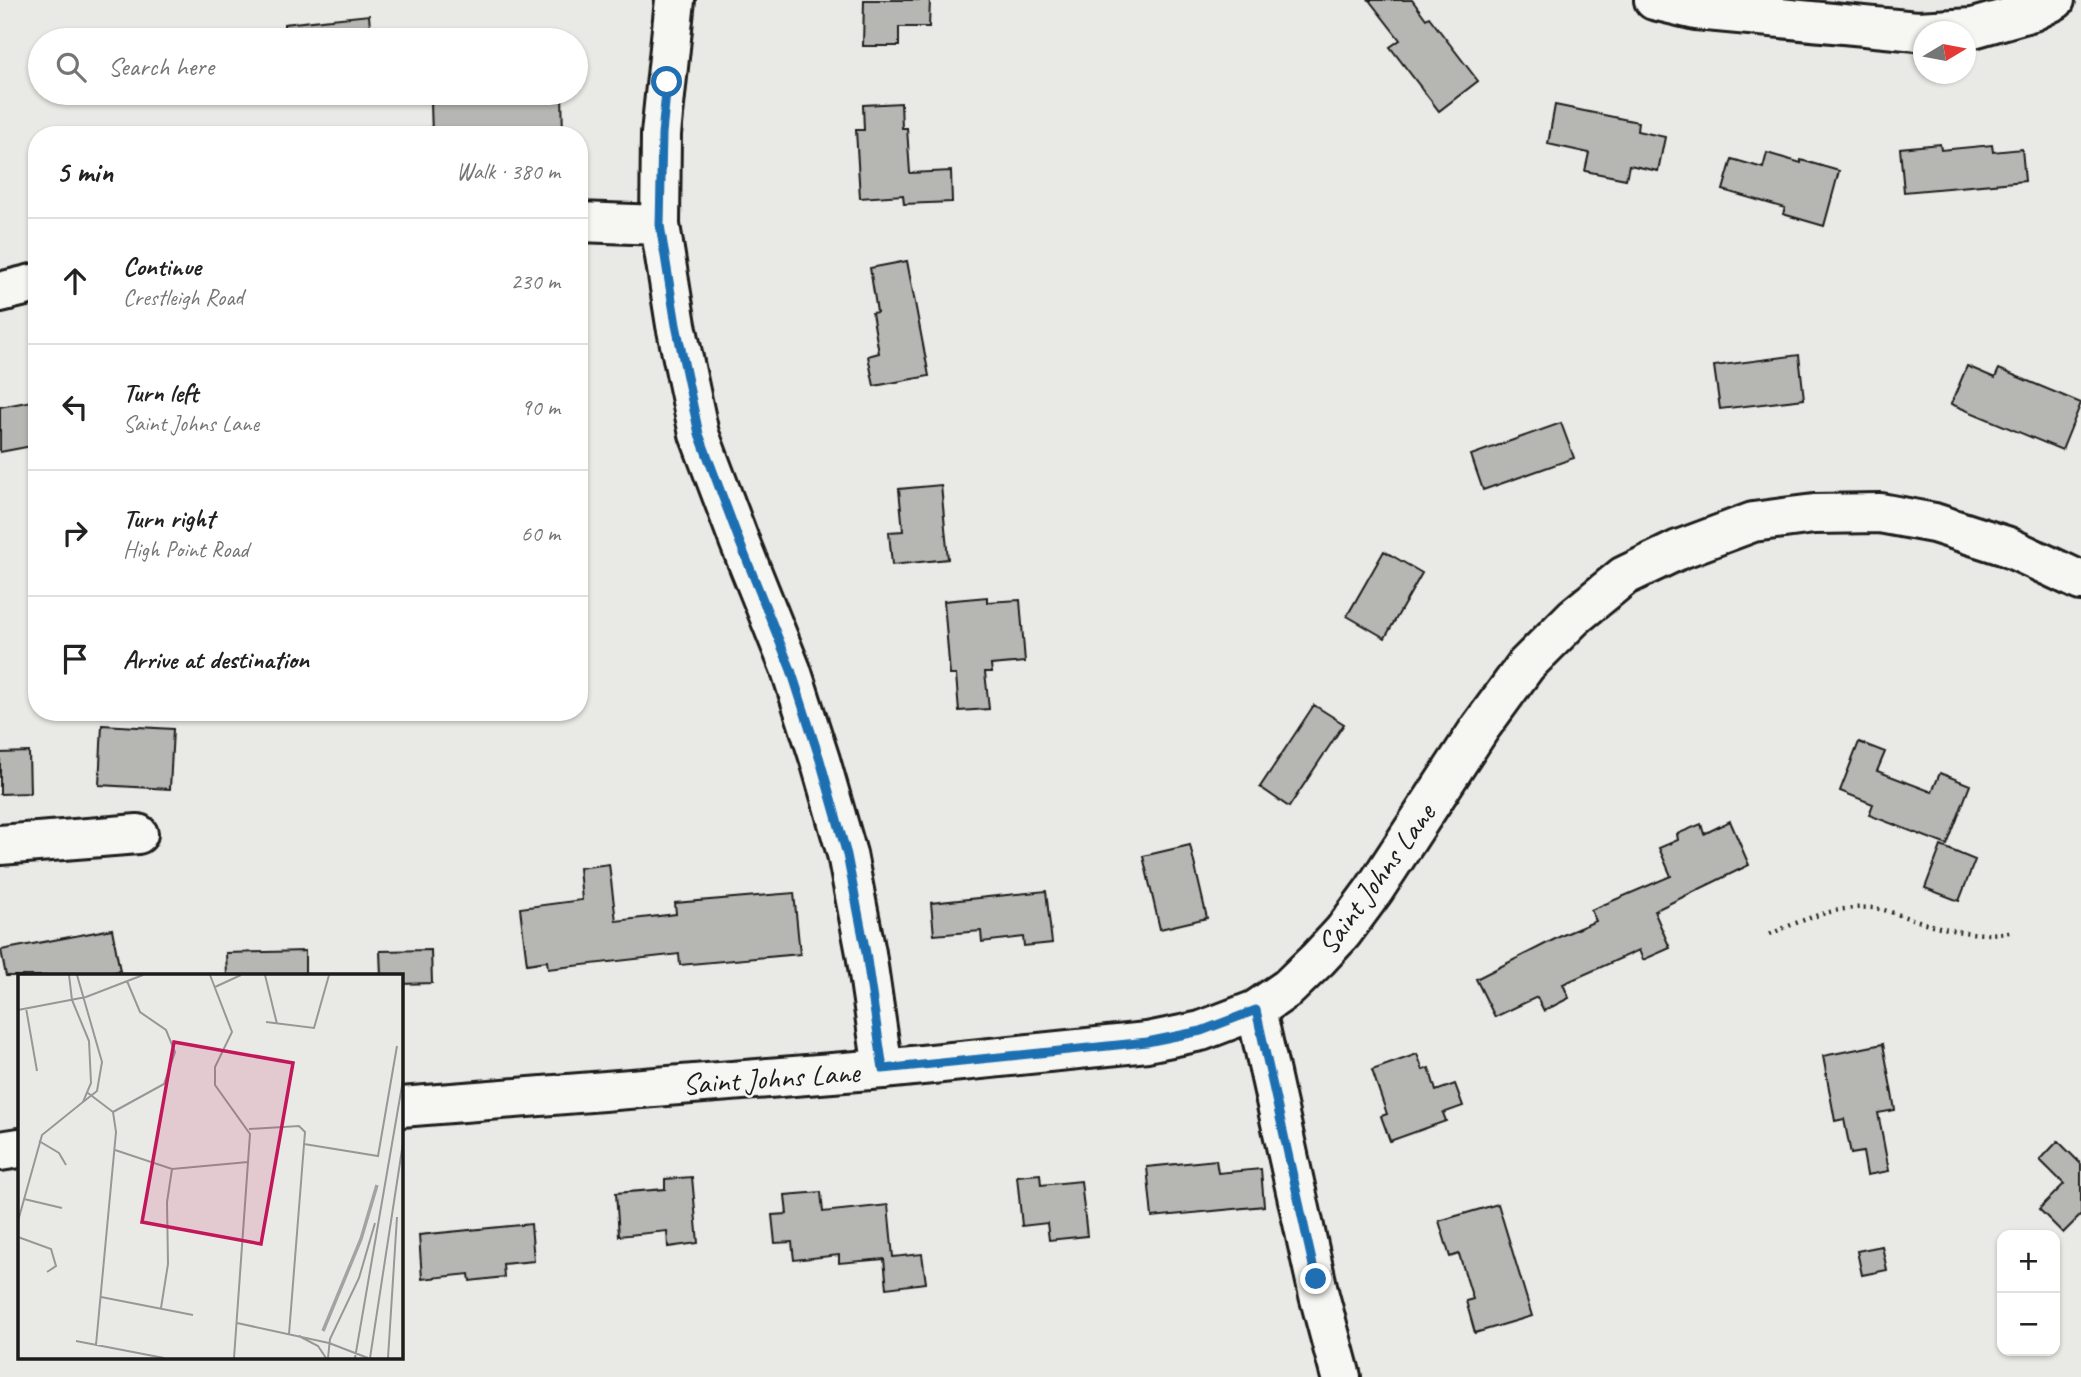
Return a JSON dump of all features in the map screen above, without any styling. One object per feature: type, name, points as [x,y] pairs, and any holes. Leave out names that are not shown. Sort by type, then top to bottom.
[{"type":"street","points":[[675,0],[662,134],[660,225],[676,325],[699,434],[791,670],[847,855],[866,953],[883,1069]]},
{"type":"street","points":[[1654,0],[1696,10],[1917,31],[1973,27],[2033,11],[2055,0]]},
{"type":"street","points":[[588,222],[660,225]]},
{"type":"street","points":[[0,292],[28,285]]},
{"type":"street","name":"Saint Johns Lane","points":[[402,1107],[883,1069],[1147,1042],[1201,1031],[1256,1010],[1288,988],[1343,932],[1374,890],[1479,728],[1525,665],[1574,617],[1624,576],[1678,550],[1753,522],[1814,514],[1880,513],[1934,523],[2006,545],[2081,581]]},
{"type":"street","points":[[0,845],[138,834]]},
{"type":"street","points":[[1256,1010],[1319,1295],[1341,1377]]},
{"type":"street","points":[[0,1151],[18,1149]]},
{"type":"path","points":[[1770,934],[1799,921],[1836,910],[1874,908],[1970,934],[1996,935],[2014,931]]},
{"type":"building","points":[[864,0],[930,0],[929,27],[899,27],[899,46],[863,46]]},
{"type":"building","points":[[1369,0],[1412,0],[1426,19],[1429,17],[1478,81],[1439,111],[1390,47],[1400,40]]},
{"type":"building","points":[[369,15],[370,28],[284,28],[284,24]]},
{"type":"building","points":[[901,103],[902,128],[907,128],[910,173],[951,171],[952,202],[904,204],[903,195],[860,198],[856,130],[864,130],[863,105]]},
{"type":"building","points":[[431,105],[562,105],[563,126],[432,126]]},
{"type":"building","points":[[1555,105],[1638,122],[1637,131],[1665,137],[1658,171],[1629,165],[1626,179],[1585,171],[1589,153],[1548,144]]},
{"type":"building","points":[[1940,144],[1941,150],[1992,145],[1993,152],[2022,149],[2025,181],[1904,192],[1900,148]]},
{"type":"building","points":[[1767,153],[1839,171],[1824,226],[1783,214],[1785,208],[1723,190],[1732,159],[1763,168]]},
{"type":"building","points":[[907,261],[929,376],[874,386],[868,356],[879,353],[872,313],[877,312],[870,268]]},
{"type":"building","points":[[1799,355],[1804,399],[1720,409],[1714,366]]},
{"type":"building","points":[[1967,366],[1995,378],[1999,369],[2081,403],[2062,450],[1951,404]]},
{"type":"building","points":[[28,402],[28,447],[0,452],[0,407]]},
{"type":"building","points":[[1561,423],[1574,458],[1483,490],[1471,455]]},
{"type":"building","points":[[941,485],[948,559],[892,565],[889,532],[903,531],[899,489]]},
{"type":"building","points":[[1384,551],[1422,573],[1385,638],[1347,616]]},
{"type":"building","points":[[987,597],[987,602],[1020,600],[1025,662],[991,665],[992,672],[985,672],[989,709],[959,711],[956,675],[950,675],[944,601]]},
{"type":"building","points":[[1314,705],[1344,724],[1289,807],[1260,787]]},
{"type":"building","points":[[102,725],[173,729],[170,789],[99,785]]},
{"type":"building","points":[[1859,742],[1885,752],[1877,771],[1932,792],[1940,773],[1970,785],[1947,845],[1869,815],[1873,804],[1840,791]]},
{"type":"building","points":[[29,752],[30,793],[0,794],[0,753]]},
{"type":"building","points":[[1730,821],[1749,865],[1654,911],[1670,948],[1643,960],[1639,950],[1563,984],[1569,998],[1544,1011],[1537,997],[1495,1017],[1476,979],[1596,921],[1591,910],[1671,876],[1659,848],[1678,840],[1677,834],[1701,824],[1704,834]]},
{"type":"building","points":[[1190,845],[1207,918],[1160,929],[1143,856]]},
{"type":"building","points":[[1941,846],[1975,860],[1959,901],[1925,888]]},
{"type":"building","points":[[609,864],[616,921],[676,914],[675,903],[794,893],[800,954],[680,965],[679,954],[548,969],[547,961],[527,964],[520,908],[582,900],[579,868]]},
{"type":"building","points":[[1046,891],[1052,943],[1024,946],[1023,937],[982,942],[981,931],[934,935],[931,903]]},
{"type":"building","points":[[112,929],[120,971],[102,974],[6,976],[1,950]]},
{"type":"building","points":[[431,950],[432,983],[402,984],[402,974],[381,974],[380,951]]},
{"type":"building","points":[[305,951],[305,974],[227,974],[226,953]]},
{"type":"building","points":[[1883,1044],[1895,1110],[1878,1113],[1889,1171],[1867,1175],[1863,1152],[1851,1154],[1844,1119],[1835,1121],[1823,1056]]},
{"type":"building","points":[[1417,1054],[1423,1070],[1429,1068],[1436,1091],[1455,1084],[1463,1106],[1443,1113],[1446,1121],[1390,1141],[1381,1116],[1387,1114],[1372,1070]]},
{"type":"building","points":[[2058,1141],[2081,1164],[2081,1215],[2063,1233],[2039,1209],[2064,1184],[2040,1160]]},
{"type":"building","points":[[1216,1160],[1218,1173],[1261,1169],[1264,1206],[1152,1217],[1147,1167]]},
{"type":"building","points":[[1040,1174],[1041,1185],[1081,1181],[1087,1236],[1049,1240],[1047,1223],[1022,1226],[1017,1176]]},
{"type":"building","points":[[692,1177],[698,1243],[668,1247],[667,1231],[619,1236],[616,1193],[665,1189],[665,1179]]},
{"type":"building","points":[[821,1192],[823,1212],[888,1205],[893,1257],[922,1254],[926,1283],[887,1288],[884,1259],[839,1263],[839,1255],[794,1260],[792,1242],[775,1243],[772,1215],[787,1214],[785,1195]]},
{"type":"building","points":[[1498,1204],[1532,1316],[1475,1333],[1466,1301],[1473,1299],[1459,1254],[1450,1257],[1439,1221]]},
{"type":"building","points":[[531,1224],[534,1261],[503,1264],[504,1277],[470,1281],[469,1274],[422,1279],[419,1235]]},
{"type":"building","points":[[1882,1246],[1887,1270],[1862,1275],[1857,1251]]},
{"type":"route","points":[[667,82],[662,134],[660,225],[676,325],[699,434],[791,670],[820,760],[847,855],[866,953],[883,1069],[1147,1042],[1201,1031],[1256,1010],[1316,1279]]}]
